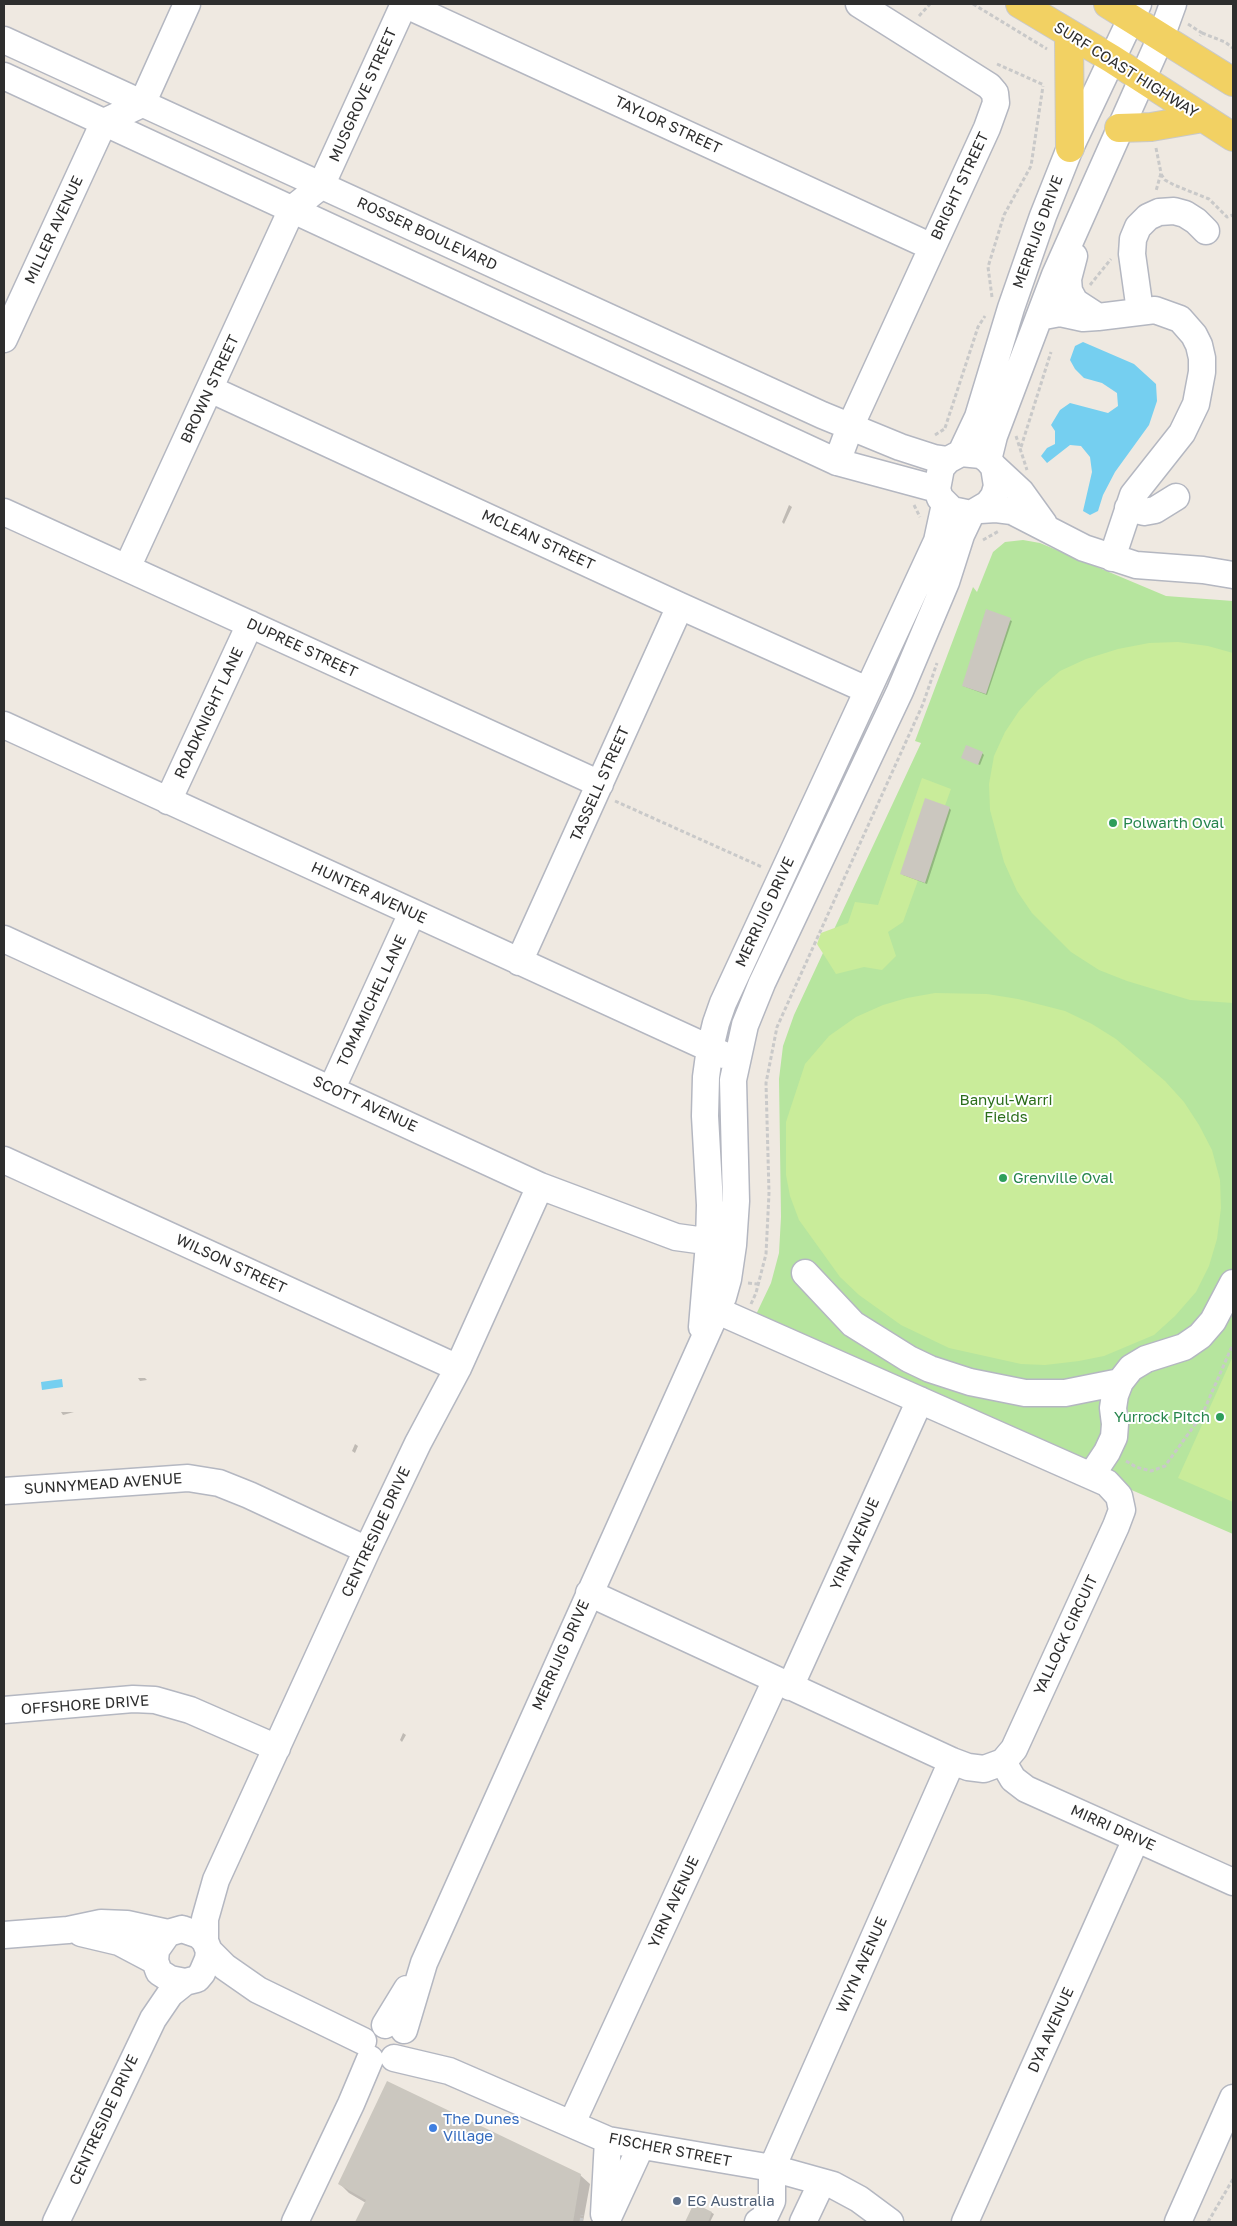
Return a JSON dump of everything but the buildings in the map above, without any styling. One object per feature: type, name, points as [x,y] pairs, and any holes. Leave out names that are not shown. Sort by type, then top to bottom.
[{"type":"main road","name":"SURF COAST HIGHWAY","points":[[1020,4],[1061,44],[1112,59],[1233,137]]},
{"type":"main road","points":[[1108,4],[1135,11],[1161,37],[1233,82]]},
{"type":"main road","points":[[1061,44],[1070,76],[1070,148]]},
{"type":"main road","points":[[1119,128],[1151,127],[1202,118]]},
{"type":"street","points":[[104,122],[142,104],[187,4]]},
{"type":"street","name":"MUSGROVE STREET","points":[[321,186],[404,4]]},
{"type":"street","name":"TAYLOR STREET","points":[[404,4],[932,247]]},
{"type":"street","name":"BRIGHT STREET","points":[[850,427],[993,115],[996,103],[995,93],[989,86],[859,4]]},
{"type":"street","name":"MERRIJIG DRIVE","points":[[699,1347],[721,1244],[736,1200],[732,1114],[733,1080],[745,1025],[762,983],[900,691],[946,582],[961,535],[975,512],[988,504],[994,496],[997,486],[991,463],[994,436],[1039,316],[1119,128],[1161,37],[1173,4]]},
{"type":"street","name":"MERRIJIG DRIVE","points":[[295,2222],[353,2100],[388,2044],[699,1347],[718,1311],[728,1283],[721,1244],[710,1205],[705,1116],[710,1048],[723,1003],[867,690],[938,541],[941,468],[954,456],[978,417],[1023,271],[1070,148],[1135,11]]},
{"type":"street","name":"ROSSER BOULEVARD","points":[[4,40],[850,427],[923,454],[954,456]]},
{"type":"street","points":[[4,76],[837,462],[941,497],[952,510],[975,512],[996,509],[1012,512],[1066,540],[1112,558],[1147,566],[1203,570],[1233,575]]},
{"type":"street","name":"MILLER AVENUE","points":[[4,339],[12,299],[104,122]]},
{"type":"street","points":[[292,209],[321,186]]},
{"type":"street","points":[[1095,186],[1089,215],[1068,279],[1069,290],[1075,302],[1098,317]]},
{"type":"street","name":"BROWN STREET","points":[[127,568],[292,209]]},
{"type":"street","points":[[1140,311],[1132,254],[1133,239],[1138,227],[1148,217],[1159,212],[1174,211],[1185,214],[1206,231]]},
{"type":"street","points":[[1039,316],[1060,312],[1083,318],[1155,310],[1168,313],[1180,319],[1187,326],[1198,345],[1202,358],[1201,388],[1190,419],[1133,494],[1112,558]]},
{"type":"street","name":"MCLEAN STREET","points":[[210,389],[680,606],[867,690]]},
{"type":"street","points":[[837,462],[850,427]]},
{"type":"street","points":[[954,456],[973,453],[991,463],[1021,492],[1048,529]]},
{"type":"street","points":[[1128,508],[1144,512],[1155,510],[1176,497]]},
{"type":"street","name":"DUPREE STREET","points":[[4,512],[250,624],[598,788]]},
{"type":"street","name":"TASSELL STREET","points":[[519,962],[680,606]]},
{"type":"street","name":"ROADKNIGHT LANE","points":[[168,801],[250,624]]},
{"type":"street","name":"HUNTER AVENUE","points":[[4,724],[412,913],[736,1060]]},
{"type":"street","name":"TOMAMICHEL LANE","points":[[332,1088],[412,913]]},
{"type":"street","name":"SCOTT AVENUE","points":[[4,939],[332,1088],[540,1186],[676,1237],[721,1244]]},
{"type":"street","name":"WILSON STREET","points":[[4,1160],[458,1368]]},
{"type":"street","name":"CENTRESIDE DRIVE","points":[[191,1938],[191,1913],[216,1880],[418,1442],[458,1368],[540,1186]]},
{"type":"street","points":[[805,1273],[853,1324],[930,1369],[970,1382],[1026,1393],[1064,1393],[1120,1382]]},
{"type":"street","points":[[1091,1476],[1107,1452],[1114,1437],[1113,1408],[1120,1382],[1131,1368],[1146,1359],[1184,1347],[1200,1336],[1213,1321],[1233,1283]]},
{"type":"street","name":"YALLOCK CIRCUIT","points":[[718,1311],[1107,1483],[1119,1496],[1122,1510],[1014,1749],[1003,1762]]},
{"type":"street","name":"YIRN AVENUE","points":[[572,2123],[920,1400]]},
{"type":"street","name":"SUNNYMEAD AVENUE","points":[[4,1491],[188,1478],[219,1483],[368,1550]]},
{"type":"street","points":[[589,1593],[952,1761],[968,1767],[984,1769],[1003,1762]]},
{"type":"street","name":"OFFSHORE DRIVE","points":[[4,1710],[133,1699],[155,1700],[190,1710],[277,1748]]},
{"type":"street","name":"WIYN AVENUE","points":[[772,2168],[952,1761]]},
{"type":"street","name":"MIRRI DRIVE","points":[[1003,1762],[1013,1778],[1026,1789],[1233,1882]]},
{"type":"street","name":"DYA AVENUE","points":[[965,2222],[1136,1838]]},
{"type":"street","name":"FISCHER STREET","points":[[4,1935],[68,1930],[101,1922],[127,1924],[191,1938],[225,1967],[258,1990],[388,2044],[608,2140],[772,2168],[822,2182],[859,2199],[890,2222]]},
{"type":"street","name":"FISCHER STREET","points":[[68,1930],[119,1942],[157,1966],[170,1979],[191,1980],[258,1990]]},
{"type":"street","points":[[157,1966],[156,1950],[191,1938],[206,1965],[191,1980]]},
{"type":"street","name":"CENTRESIDE DRIVE","points":[[153,2019],[157,1966]]},
{"type":"street","name":"CENTRESIDE DRIVE","points":[[56,2222],[153,2019],[170,1994],[191,1980]]},
{"type":"street","points":[[1178,2222],[1233,2098]]},
{"type":"street","points":[[608,2140],[609,2220]]},
{"type":"street","points":[[609,2220],[641,2146]]},
{"type":"street","points":[[758,2222],[764,2218],[772,2201],[772,2168]]},
{"type":"street","points":[[804,2222],[822,2182]]},
{"type":"path","points":[[919,16],[930,4]]},
{"type":"path","points":[[973,4],[1061,44]]},
{"type":"path","points":[[913,12],[926,21]]},
{"type":"path","points":[[1202,33],[1225,42],[1233,48]]},
{"type":"path","points":[[995,63],[1043,86]]},
{"type":"path","points":[[993,302],[988,267],[1004,215],[1031,166],[1043,86],[1059,73],[1070,76]]},
{"type":"path","points":[[1151,127],[1161,173],[1156,193]]},
{"type":"path","points":[[1075,302],[1117,252]]},
{"type":"path","points":[[945,428],[978,327],[988,310]]},
{"type":"path","points":[[1021,447],[1052,346]]},
{"type":"path","points":[[743,1322],[756,1293],[766,1254],[769,1193],[766,1083],[777,1027],[923,704],[939,659]]},
{"type":"path","points":[[598,788],[762,867]]},
{"type":"path","points":[[1208,2222],[1233,2179]]},
{"type":"green space","name":"Banyul-Warri Fields","points":[[1023,540],[1040,543],[1166,596],[1233,601],[1233,1534],[751,1325],[771,1283],[779,1253],[781,1217],[779,1079],[783,1046],[794,1015],[921,743],[915,741],[973,587],[977,592],[993,552],[1005,542]]},
{"type":"green space","name":"Polwarth Oval","points":[[1178,642],[1208,646],[1233,653],[1233,1003],[1190,1000],[1127,981],[1099,970],[1071,952],[1032,913],[1017,891],[1004,862],[990,810],[989,784],[994,756],[1005,732],[1019,711],[1038,690],[1060,671],[1086,659],[1118,649],[1149,643]]},
{"type":"green space","points":[[922,778],[951,789],[903,922],[888,932],[896,956],[882,970],[864,967],[836,974],[817,944],[821,933],[848,923],[855,902],[878,905]]},
{"type":"green space","name":"Grenville Oval","points":[[935,993],[987,994],[1018,999],[1065,1011],[1092,1024],[1116,1039],[1165,1081],[1184,1102],[1199,1125],[1212,1150],[1220,1180],[1221,1208],[1217,1239],[1209,1266],[1196,1292],[1175,1316],[1154,1335],[1104,1356],[1045,1365],[1021,1364],[949,1348],[901,1325],[859,1295],[840,1277],[799,1220],[790,1196],[786,1175],[786,1122],[805,1064],[829,1036],[856,1017],[883,1005]]},
{"type":"green space","name":"Yurrock Pitch","points":[[1233,1356],[1233,1502],[1178,1478]]},
{"type":"water","points":[[1083,342],[1134,364],[1156,384],[1157,401],[1149,425],[1115,472],[1103,495],[1098,511],[1090,515],[1083,511],[1092,472],[1090,457],[1081,446],[1070,445],[1047,463],[1041,456],[1047,448],[1055,444],[1055,431],[1051,425],[1060,410],[1070,403],[1108,413],[1118,406],[1117,393],[1102,383],[1084,378],[1075,369],[1070,360],[1075,346]]},
{"type":"water","points":[[62,1379],[63,1387],[42,1390],[41,1382]]},
{"type":"place","name":"Polwarth Oval","points":[[1113,823]]},
{"type":"place","name":"Grenville Oval","points":[[1003,1178]]},
{"type":"place","name":"Yurrock Pitch","points":[[1220,1417]]},
{"type":"place","name":"The Dunes Village","points":[[433,2128]]},
{"type":"place","name":"EG Australia","points":[[677,2201]]}]
